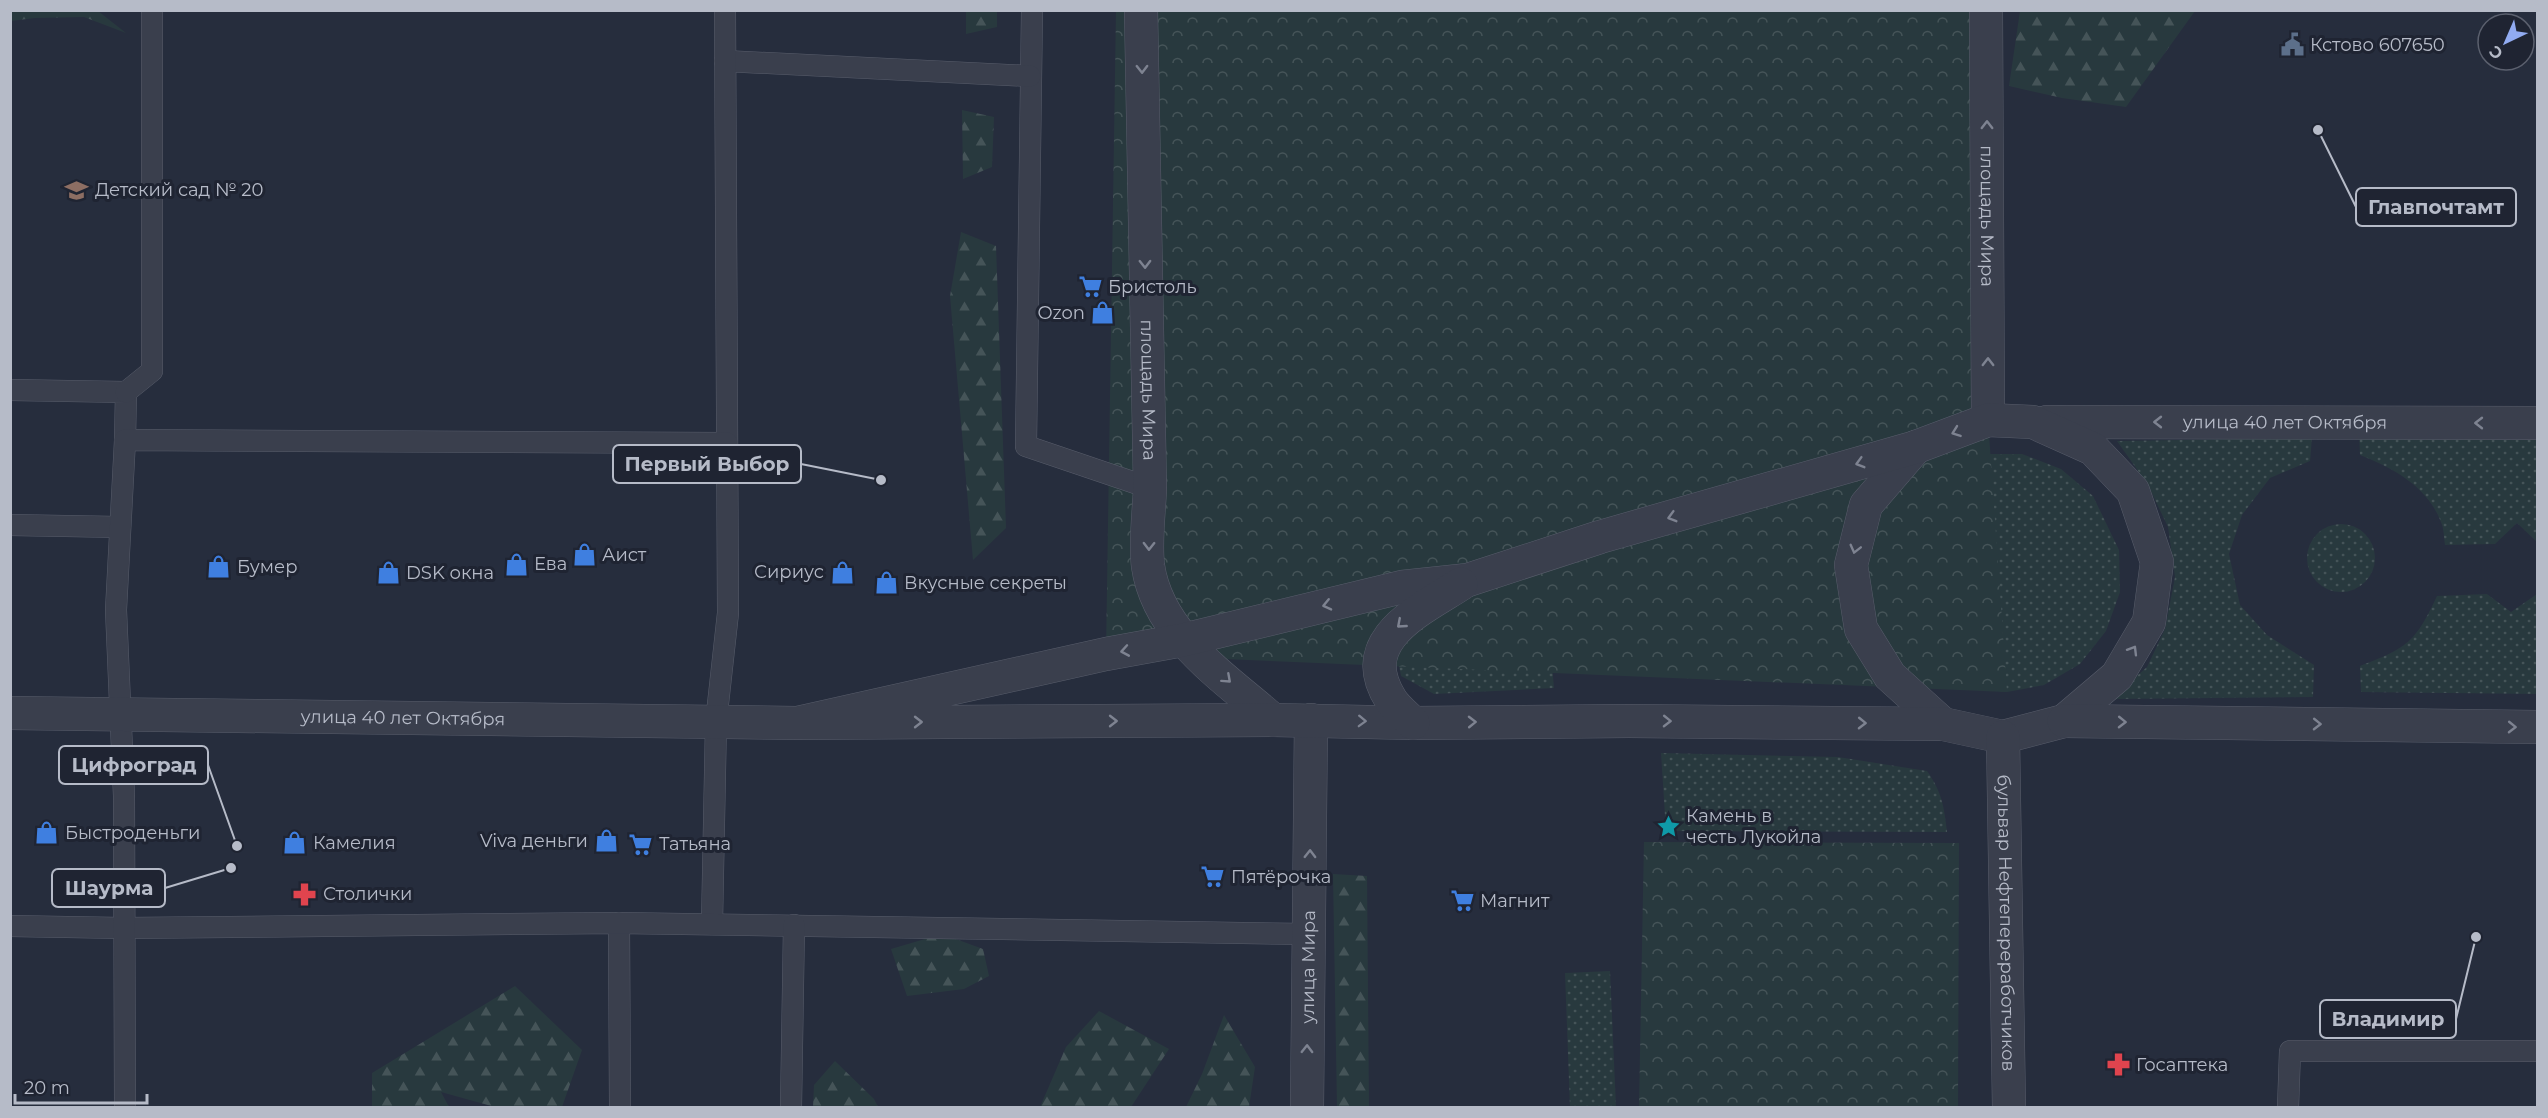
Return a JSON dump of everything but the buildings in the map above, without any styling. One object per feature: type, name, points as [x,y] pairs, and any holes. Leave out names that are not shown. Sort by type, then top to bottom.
[{"type":"street","name":"площадь Мира","points":[[1140,10],[1150,488],[1148,566],[1157,598],[1183,640],[1273,720]]},
{"type":"street","name":"площадь Мира","points":[[1986,10],[1988,420]]},
{"type":"street","name":"улица 40 лет Октября","points":[[1988,420],[2538,423]]},
{"type":"street","points":[[797,723],[1106,654],[1183,640],[1402,587],[1467,580],[1600,537],[1916,447],[1988,420]]},
{"type":"street","points":[[2034,422],[2093,449],[2133,491],[2157,562],[2149,622],[2117,676],[2064,721]]},
{"type":"street","points":[[1916,447],[1866,505],[1851,565],[1861,629],[1890,676],[1943,724]]},
{"type":"street","points":[[1413,723],[1392,701],[1379,677],[1380,655],[1391,633],[1404,621],[1467,580]]},
{"type":"street","name":"улица 40 лет Октября","points":[[10,713],[797,723]]},
{"type":"street","points":[[797,723],[1311,720],[1413,723],[1641,721],[1943,724],[2003,737],[2064,721],[2538,727]]},
{"type":"street","name":"улица Мира","points":[[1307,1107],[1311,720]]},
{"type":"street","name":"бульвар Нефтепереработчиков","points":[[2003,737],[2010,1107]]},
{"type":"lane","points":[[10,390],[126,392],[152,371],[152,10]]},
{"type":"lane","points":[[712,924],[716,722],[728,613],[725,10]]},
{"type":"lane","points":[[1032,10],[1026,446],[1150,488]]},
{"type":"lane","points":[[725,61],[1030,76]]},
{"type":"lane","points":[[125,1107],[124,796],[116,610],[126,392]]},
{"type":"lane","points":[[125,440],[727,443]]},
{"type":"lane","points":[[10,525],[120,527]]},
{"type":"lane","points":[[619,923],[620,1107]]},
{"type":"lane","points":[[10,926],[123,928],[619,923],[1309,933]]},
{"type":"lane","points":[[791,1107],[794,925]]},
{"type":"lane","points":[[2288,1107],[2290,1051],[2538,1052]]},
{"type":"green space","points":[[2020,10],[2195,11],[2126,107],[2062,98],[2009,86]]},
{"type":"green space","points":[[10,11],[98,11],[126,33],[84,17],[11,21]]},
{"type":"green space","points":[[966,11],[997,11],[997,27],[966,34]]},
{"type":"green space","points":[[1116,11],[1981,11],[1988,420],[2007,692],[1106,654]]},
{"type":"green space","points":[[962,110],[994,117],[992,167],[963,179]]},
{"type":"green space","points":[[961,232],[996,246],[1006,528],[973,560],[950,296]]},
{"type":"green space","points":[[2359,431],[2537,434],[2537,542],[2517,523],[2495,544],[2445,545],[2441,522],[2427,498],[2418,488],[2396,472],[2360,455]]},
{"type":"green space","points":[[2312,438],[2310,461],[2270,478],[2242,515],[2229,554],[2240,605],[2267,635],[2314,665],[2313,697],[2111,699],[2147,667],[2165,629],[2175,577],[2168,527],[2148,485],[2117,441]]},
{"type":"green space","points":[[1980,454],[2022,454],[2061,469],[2093,496],[2119,550],[2120,592],[2106,631],[2080,664],[2044,685],[2007,692],[1966,687]]},
{"type":"green space","points":[[2334,524],[2348,524],[2360,529],[2370,539],[2375,558],[2370,577],[2360,587],[2348,592],[2334,592],[2322,587],[2312,577],[2307,565],[2307,551],[2312,539],[2322,529]]},
{"type":"green space","points":[[2487,594],[2511,612],[2537,594],[2537,694],[2361,692],[2360,666],[2389,654],[2408,642],[2422,624],[2437,596]]},
{"type":"green space","points":[[1546,595],[1554,688],[1434,694],[1401,676],[1397,655]]},
{"type":"green space","points":[[1661,753],[1838,757],[1927,771],[1942,800],[1947,832],[1666,831]]},
{"type":"green space","points":[[1644,842],[1959,843],[1958,1107],[1639,1107]]},
{"type":"green space","points":[[1333,874],[1367,876],[1369,1107],[1337,1107]]},
{"type":"green space","points":[[942,934],[983,949],[989,976],[964,989],[907,996],[891,949]]},
{"type":"green space","points":[[1610,971],[1616,1107],[1570,1107],[1565,973]]},
{"type":"green space","points":[[515,986],[582,1050],[562,1107],[495,1107],[441,1092],[449,1107],[372,1107],[372,1073]]},
{"type":"green space","points":[[1099,1011],[1169,1049],[1131,1107],[1040,1107],[1066,1047]]},
{"type":"green space","points":[[1224,1015],[1255,1067],[1249,1107],[1186,1107],[1202,1074]]},
{"type":"green space","points":[[835,1061],[874,1099],[878,1107],[813,1107],[814,1085]]},
{"type":"place","name":"Кстово 607650","points":[[2292,45]]},
{"type":"place","name":"Главпочтамт","points":[[2318,130]]},
{"type":"place","name":"Детский сад № 20","points":[[77,190]]},
{"type":"place","name":"Бристоль","points":[[1090,287]]},
{"type":"place","name":"Ozon","points":[[1103,313]]},
{"type":"place","name":"Первый Выбор","points":[[881,480]]},
{"type":"place","name":"Аист","points":[[584,555]]},
{"type":"place","name":"Ева","points":[[516,564]]},
{"type":"place","name":"Бумер","points":[[219,567]]},
{"type":"place","name":"Сириус","points":[[842,572]]},
{"type":"place","name":"DSK окна","points":[[388,573]]},
{"type":"place","name":"Вкусные секреты","points":[[886,583]]},
{"type":"place","name":"Камень в честь Лукойла","points":[[1668,826]]},
{"type":"place","name":"Быстроденьги","points":[[47,833]]},
{"type":"place","name":"Viva деньги","points":[[606,841]]},
{"type":"place","name":"Камелия","points":[[295,843]]},
{"type":"place","name":"Татьяна","points":[[641,844]]},
{"type":"place","name":"Цифроград","points":[[237,846]]},
{"type":"place","name":"Шаурма","points":[[231,868]]},
{"type":"place","name":"Пятёрочка","points":[[1213,877]]},
{"type":"place","name":"Столички","points":[[305,894]]},
{"type":"place","name":"Магнит","points":[[1462,901]]},
{"type":"place","name":"Владимир","points":[[2476,937]]},
{"type":"place","name":"Госаптека","points":[[2118,1065]]}]
